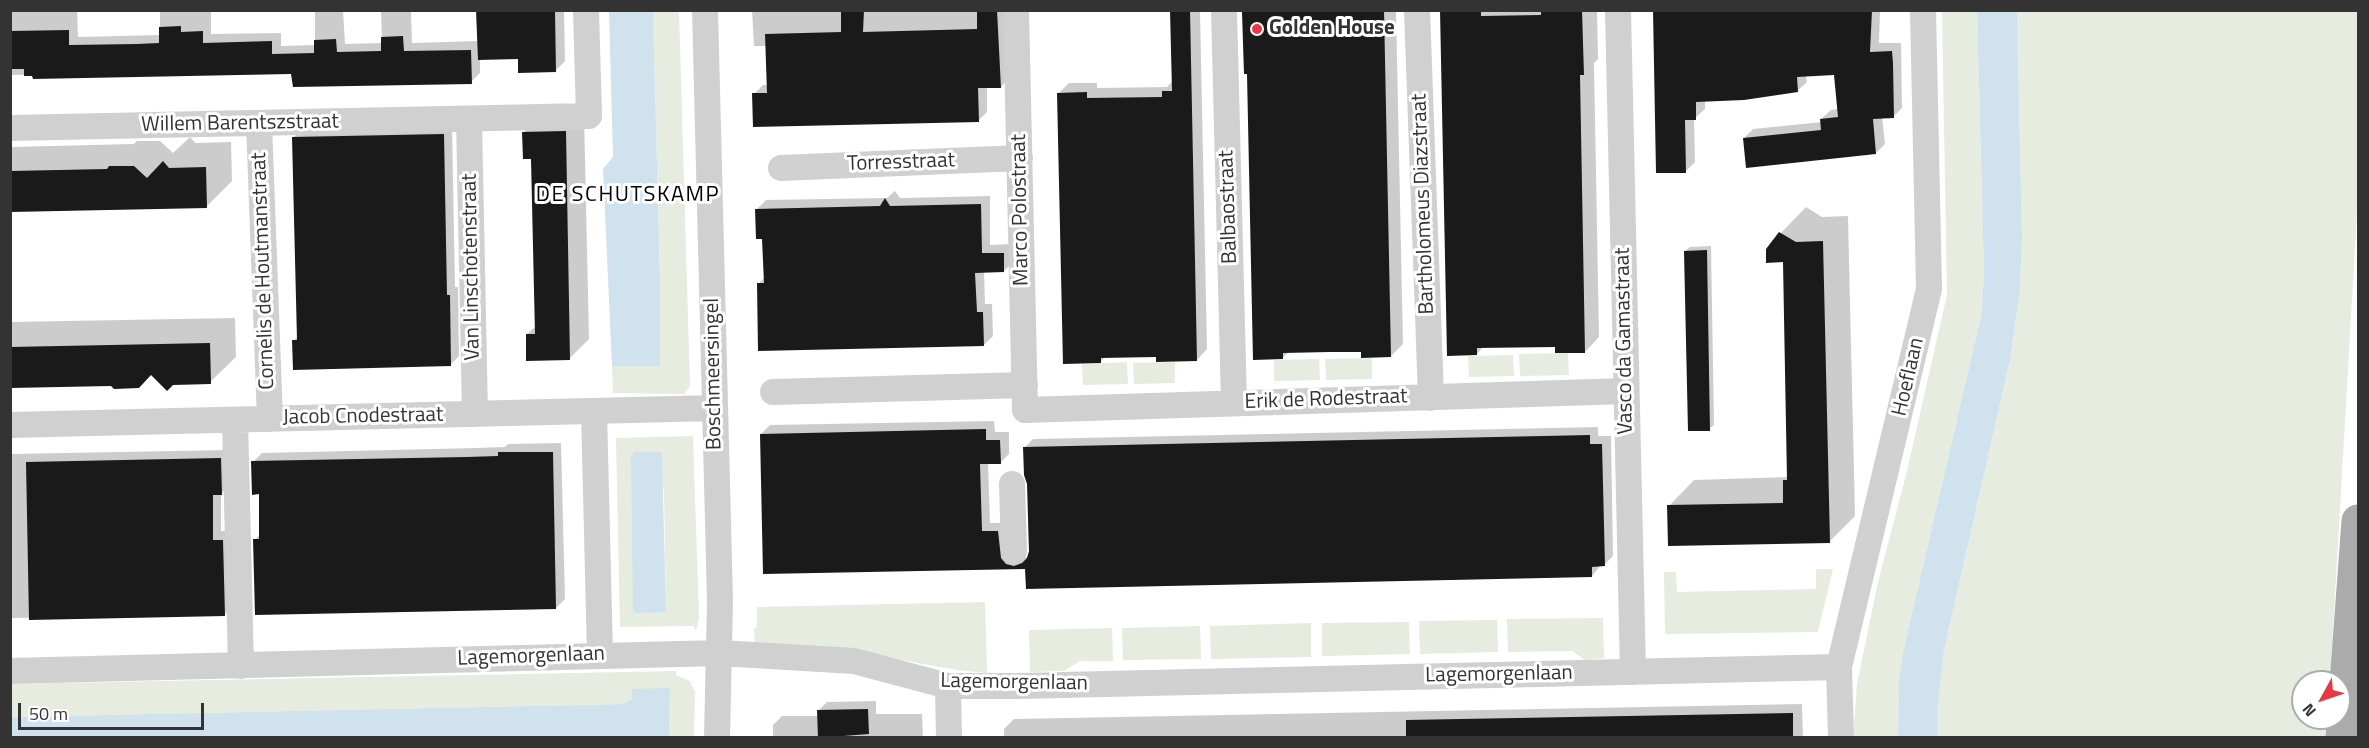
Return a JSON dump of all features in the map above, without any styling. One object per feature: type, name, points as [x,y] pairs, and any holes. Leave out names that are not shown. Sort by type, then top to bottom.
[{"type":"main road","points":[[2342,738],[2358,521]]},
{"type":"street","points":[[470,119],[589,116],[586,10]]},
{"type":"street","name":"Boschmeersingel","points":[[705,10],[720,653],[717,738]]},
{"type":"street","name":"Marco Polostraat","points":[[1016,10],[1025,397]]},
{"type":"street","name":"Balbaostraat","points":[[1224,10],[1234,403]]},
{"type":"street","name":"Bartholomeus Diazstraat","points":[[1416,10],[1431,398]]},
{"type":"street","name":"Vasco da Gamastraat","points":[[1618,10],[1633,672]]},
{"type":"street","name":"Hoeflaan","points":[[1841,738],[1839,667],[1929,289],[1923,10]]},
{"type":"street","name":"Willem Barentszstraat","points":[[10,128],[470,119]]},
{"type":"street","name":"Van Linschotenstraat","points":[[470,119],[475,414]]},
{"type":"street","name":"Cornelis de Houtmanstraat","points":[[259,123],[270,419]]},
{"type":"street","name":"Torresstraat","points":[[782,168],[1020,158]]},
{"type":"street","name":"Erik de Rodestraat","points":[[773,392],[1234,403],[1626,390]]},
{"type":"street","name":"Jacob Cnodestraat","points":[[10,425],[715,408]]},
{"type":"street","points":[[594,411],[600,655]]},
{"type":"street","points":[[235,420],[241,666]]},
{"type":"street","points":[[1012,484],[1014,551]]},
{"type":"street","name":"Lagemorgenlaan","points":[[10,671],[720,653],[854,661],[948,686],[1839,667]]},
{"type":"street","points":[[948,686],[949,738]]},
{"type":"shaded area","points":[[653,11],[679,11],[690,386],[684,394],[613,393],[612,366],[660,366]]},
{"type":"shaded area","points":[[1942,11],[1977,11],[1984,275],[1981,316],[1903,652],[1899,680],[1898,737],[1853,738],[1857,684],[1878,582],[1906,475],[1947,295]]},
{"type":"shaded area","points":[[2017,11],[2358,11],[2358,195],[2331,670],[2291,670],[2291,730],[2327,730],[2327,737],[1937,738],[1937,714],[1944,650],[2010,360],[2020,292],[2022,236]]},
{"type":"shaded area","points":[[1568,353],[1569,375],[1520,376],[1519,354]]},
{"type":"shaded area","points":[[1513,355],[1514,376],[1469,377],[1468,356]]},
{"type":"shaded area","points":[[1372,358],[1372,379],[1326,380],[1325,359]]},
{"type":"shaded area","points":[[1319,359],[1320,380],[1274,381],[1274,360]]},
{"type":"shaded area","points":[[1127,362],[1128,384],[1083,385],[1082,364]]},
{"type":"shaded area","points":[[1175,362],[1175,383],[1134,384],[1133,363]]},
{"type":"shaded area","points":[[693,436],[699,617],[697,629],[694,629],[694,626],[620,627],[616,438]],"holes":[[[664,489],[666,611],[633,611],[633,512]]]},
{"type":"shaded area","points":[[1816,569],[1833,569],[1818,632],[1665,634],[1664,572],[1676,572],[1677,592],[1816,589]]},
{"type":"shaded area","points":[[985,602],[987,673],[957,670],[851,651],[755,645],[754,628],[757,627],[757,607]]},
{"type":"shaded area","points":[[1603,618],[1604,658],[1585,660],[1572,651],[1508,652],[1507,619]]},
{"type":"shaded area","points":[[1497,620],[1498,652],[1420,654],[1419,621]]},
{"type":"shaded area","points":[[1409,622],[1410,654],[1322,656],[1322,623]]},
{"type":"shaded area","points":[[1311,623],[1311,657],[1211,659],[1210,626]]},
{"type":"shaded area","points":[[1200,626],[1201,659],[1123,660],[1122,628]]},
{"type":"shaded area","points":[[1112,628],[1113,661],[1080,661],[1064,671],[1030,672],[1029,630]]},
{"type":"shaded area","points":[[676,671],[676,675],[690,681],[695,692],[694,737],[669,737],[670,689],[632,699],[625,704],[11,717],[10,684]]},
{"type":"water","points":[[609,11],[653,11],[660,366],[612,366],[603,169],[613,157]]},
{"type":"water","points":[[1977,11],[2017,11],[2022,236],[2020,292],[2010,360],[1944,650],[1937,714],[1937,737],[1898,737],[1899,679],[1903,652],[1981,316],[1984,275]]},
{"type":"water","points":[[635,452],[660,452],[662,454],[666,611],[664,612],[635,613],[633,611],[631,456]]},
{"type":"water","points":[[670,688],[669,737],[11,737],[11,717],[624,704],[632,699],[632,689]]},
{"type":"building","points":[[476,10],[555,11],[556,72],[518,73],[518,59],[478,60]]},
{"type":"building","points":[[841,10],[864,10],[863,32],[977,29],[977,10],[997,10],[1001,88],[978,88],[979,122],[753,127],[752,93],[767,93],[765,34],[841,32]]},
{"type":"building","points":[[1170,10],[1190,10],[1197,361],[1156,362],[1156,357],[1101,358],[1101,363],[1063,364],[1057,93],[1087,92],[1087,98],[1162,97],[1162,91],[1172,91]]},
{"type":"building","points":[[1384,10],[1391,357],[1361,358],[1361,352],[1283,353],[1283,359],[1253,360],[1247,74],[1244,74],[1242,12]]},
{"type":"building","points":[[1440,10],[1481,10],[1481,16],[1541,15],[1541,10],[1582,10],[1584,75],[1580,75],[1585,353],[1555,353],[1555,347],[1477,348],[1477,355],[1447,356]]},
{"type":"building","points":[[1653,10],[1872,10],[1870,52],[1892,51],[1893,63],[1894,118],[1873,119],[1876,154],[1746,168],[1743,138],[1821,130],[1820,119],[1838,117],[1834,75],[1797,77],[1798,92],[1744,100],[1696,102],[1696,120],[1685,120],[1686,173],[1656,173]]},
{"type":"building","points":[[181,26],[181,32],[203,31],[203,43],[272,41],[272,54],[314,53],[314,40],[336,39],[337,52],[381,51],[381,37],[403,36],[404,51],[471,50],[472,84],[293,87],[291,74],[33,79],[32,76],[24,76],[24,69],[10,69],[10,31],[69,30],[69,45],[137,44],[159,43],[159,27]]},
{"type":"building","points":[[566,131],[570,360],[526,361],[526,334],[535,334],[531,159],[523,159],[522,132]]},
{"type":"building","points":[[444,134],[447,295],[450,295],[451,366],[293,370],[292,340],[297,340],[292,137]]},
{"type":"building","points":[[163,161],[169,168],[206,167],[207,208],[10,212],[10,171],[107,169],[109,166],[134,166],[147,178]]},
{"type":"building","points":[[885,198],[890,206],[981,204],[982,253],[1004,253],[1004,272],[975,273],[977,312],[983,312],[984,346],[758,351],[757,283],[764,283],[762,239],[756,239],[755,209],[880,206]]},
{"type":"building","points":[[1779,232],[1796,242],[1823,241],[1830,543],[1668,546],[1667,505],[1783,503],[1783,480],[1787,480],[1783,262],[1766,263],[1766,249]]},
{"type":"building","points":[[1707,250],[1710,431],[1688,431],[1684,251]]},
{"type":"building","points":[[210,343],[211,384],[173,385],[167,391],[151,375],[139,388],[114,389],[111,386],[10,388],[10,347]]},
{"type":"building","points":[[986,429],[986,440],[1000,440],[1001,464],[980,464],[982,531],[998,531],[1001,558],[1006,564],[1014,566],[1027,558],[1029,551],[1027,484],[1024,475],[1023,447],[1590,435],[1590,444],[1602,444],[1605,566],[1592,567],[1592,577],[1026,589],[1025,569],[763,574],[760,434]]},
{"type":"building","points":[[498,452],[553,452],[556,609],[255,615],[253,539],[259,539],[259,494],[252,495],[251,461],[498,456]]},
{"type":"building","points":[[221,458],[222,495],[213,495],[213,540],[223,540],[225,616],[29,620],[26,462]]},
{"type":"building","points":[[868,709],[869,734],[818,738],[817,710]]},
{"type":"building","points":[[1793,713],[1793,738],[1406,738],[1406,720]]},
{"type":"place","name":"Golden House","points":[[1257,29]]},
{"type":"district","name":"DE SCHUTSKAMP","points":[[628,196]]}]
